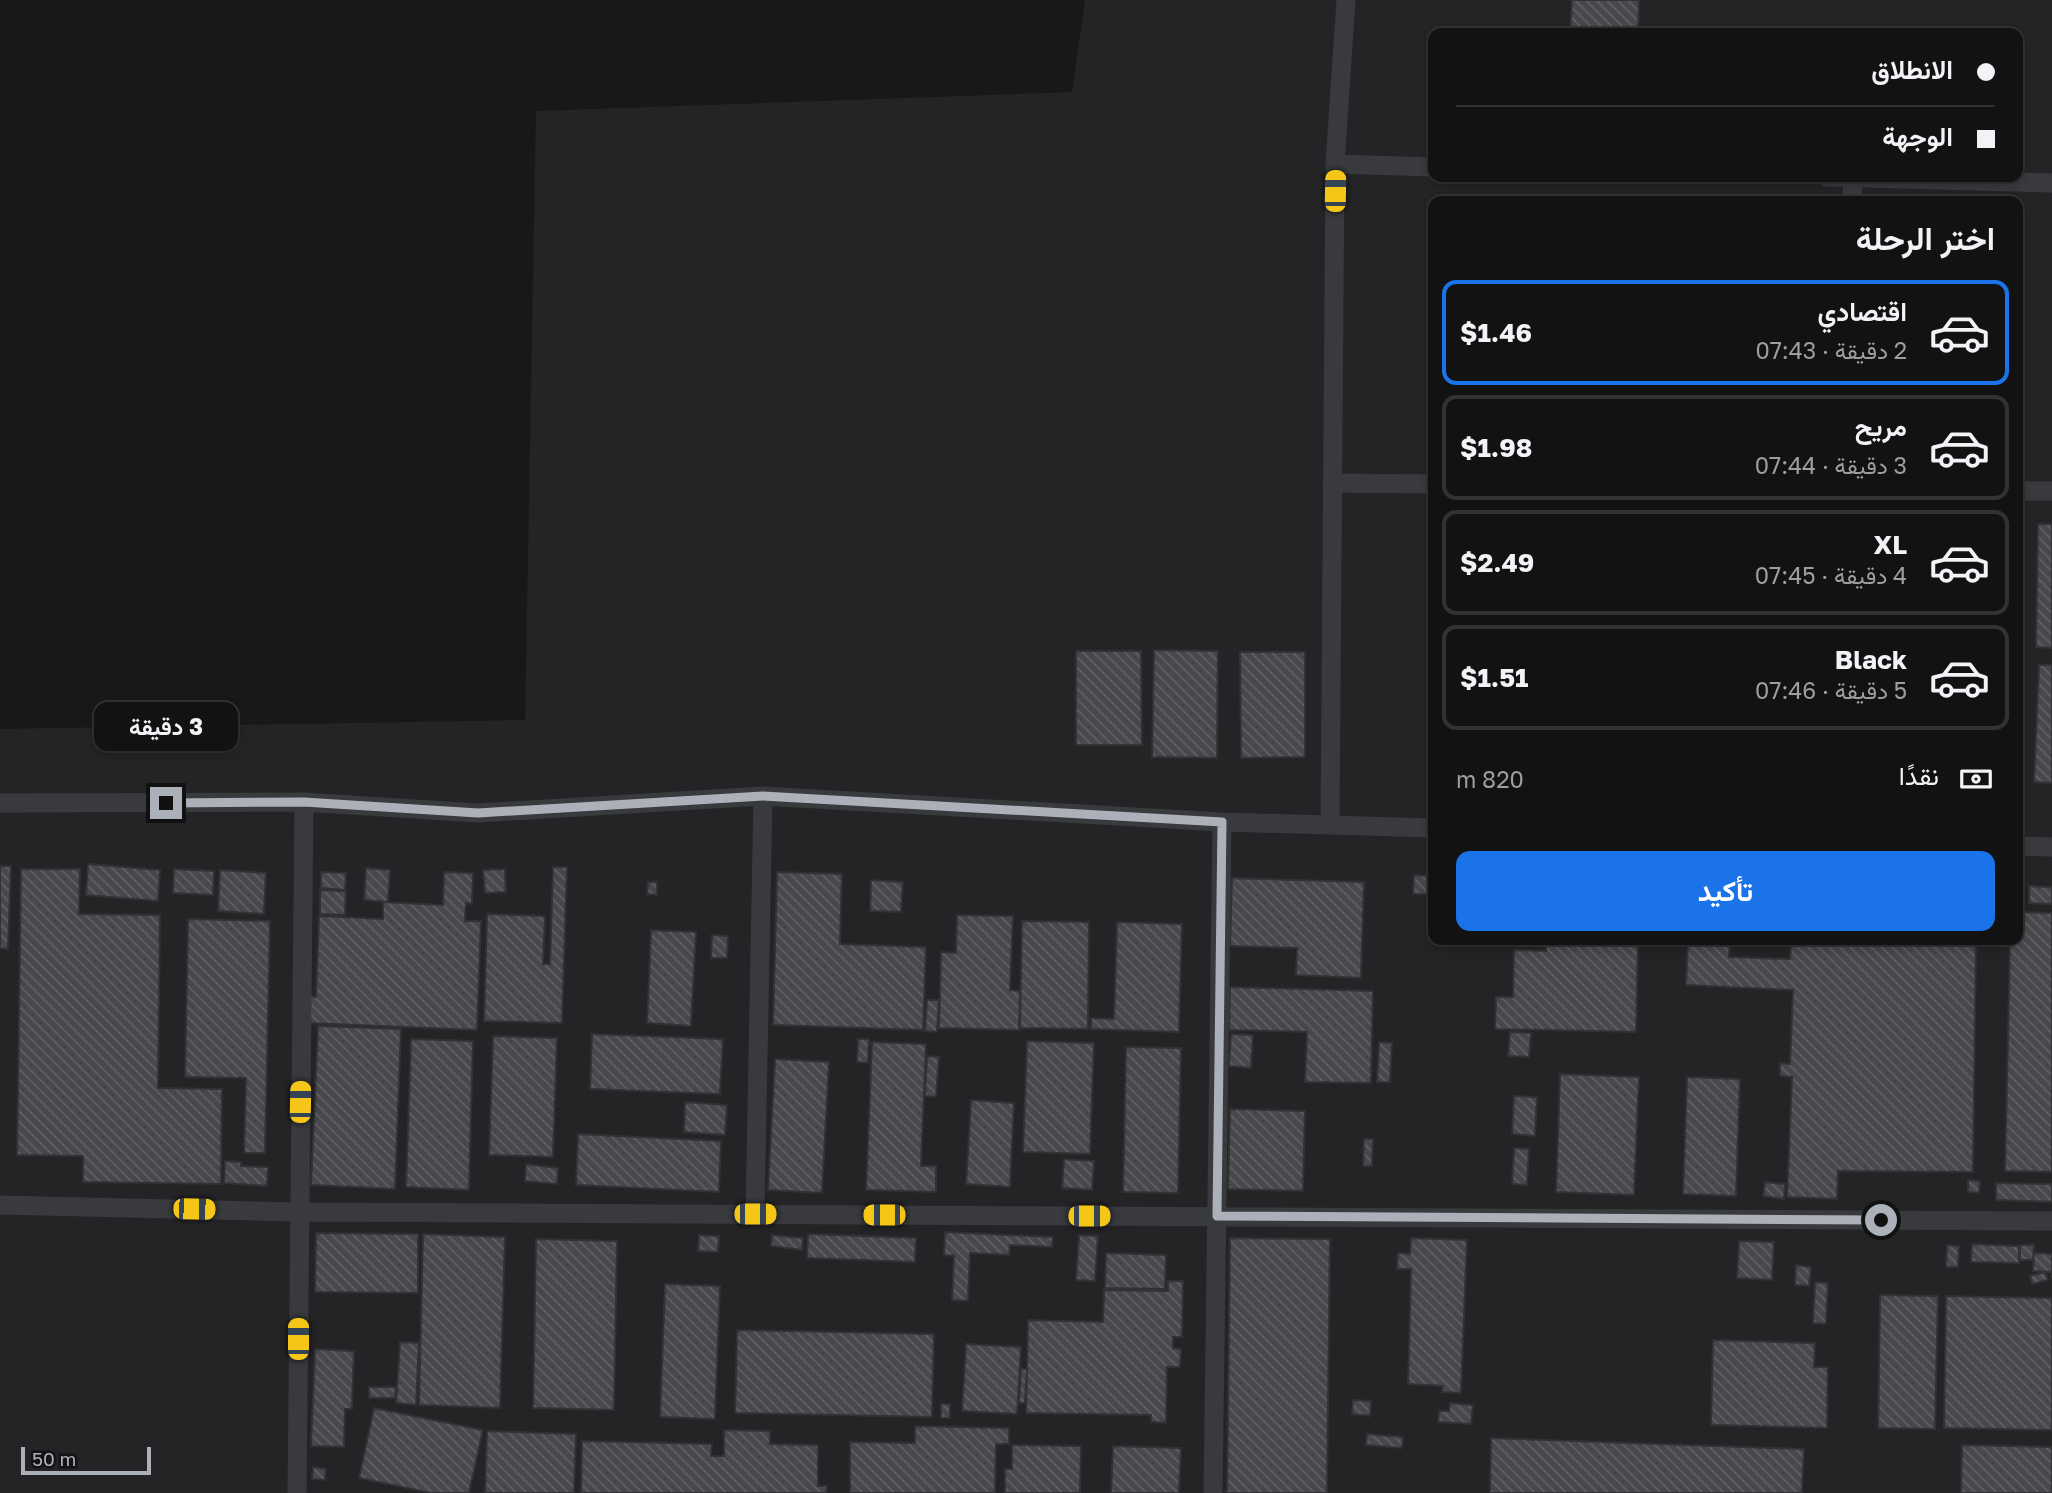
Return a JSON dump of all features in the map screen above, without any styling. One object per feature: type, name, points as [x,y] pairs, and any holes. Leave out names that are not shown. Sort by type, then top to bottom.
[{"type":"lane","points":[[1330,825],[1335,164],[1346,0]]},
{"type":"lane","points":[[1335,164],[1428,167]]},
{"type":"lane","points":[[2023,181],[2052,182]]},
{"type":"lane","points":[[1332,483],[1428,484]]},
{"type":"lane","points":[[2023,491],[2052,491]]},
{"type":"lane","points":[[0,803],[304,802],[478,813],[763,796],[1222,822],[1428,828]]},
{"type":"lane","points":[[755,1214],[763,796]]},
{"type":"lane","points":[[297,1493],[304,802]]},
{"type":"lane","points":[[1213,1493],[1222,822]]},
{"type":"lane","points":[[2023,846],[2052,847]]},
{"type":"lane","points":[[0,1205],[299,1212],[2052,1221]]},
{"type":"shaded area","points":[[1085,0],[2052,0],[2052,1493],[0,1493],[0,729],[525,720],[536,111],[1072,92]]},
{"type":"building","points":[[1572,0],[1639,0],[1638,28],[1570,28]]},
{"type":"building","points":[[2038,524],[2052,524],[2052,648],[2036,647]]},
{"type":"building","points":[[1154,650],[1218,651],[1217,758],[1152,757]]},
{"type":"building","points":[[1076,651],[1141,651],[1142,745],[1076,745]]},
{"type":"building","points":[[1240,652],[1305,652],[1305,757],[1241,758]]},
{"type":"building","points":[[2039,665],[2052,665],[2052,783],[2034,782]]},
{"type":"building","points":[[88,864],[160,870],[158,901],[86,895]]},
{"type":"building","points":[[0,866],[11,866],[8,949],[0,948]]},
{"type":"building","points":[[553,867],[567,867],[562,1023],[484,1021],[487,914],[545,916],[543,964],[550,964]]},
{"type":"building","points":[[366,868],[390,870],[388,902],[364,900]]},
{"type":"building","points":[[21,869],[80,869],[79,914],[160,915],[158,1088],[222,1089],[221,1184],[83,1182],[83,1156],[17,1155]]},
{"type":"building","points":[[174,869],[214,871],[213,895],[173,893]]},
{"type":"building","points":[[505,869],[506,892],[485,893],[483,870]]},
{"type":"building","points":[[220,870],[266,873],[264,914],[218,911]]},
{"type":"building","points":[[321,872],[346,873],[345,890],[321,888]]},
{"type":"building","points":[[444,872],[473,873],[472,904],[466,903],[465,921],[481,921],[477,1030],[309,1023],[310,996],[316,997],[319,916],[383,919],[383,902],[443,905]]},
{"type":"building","points":[[777,872],[842,874],[840,944],[926,947],[923,1030],[773,1025]]},
{"type":"building","points":[[1414,875],[1428,876],[1428,894],[1413,894]]},
{"type":"building","points":[[1232,878],[1364,882],[1361,978],[1296,975],[1297,948],[1230,946]]},
{"type":"building","points":[[871,880],[903,882],[901,912],[870,911]]},
{"type":"building","points":[[648,882],[657,882],[657,895],[647,894]]},
{"type":"building","points":[[2029,886],[2052,887],[2052,904],[2029,903]]},
{"type":"building","points":[[320,890],[346,891],[345,915],[320,914]]},
{"type":"building","points":[[2023,912],[2052,913],[2052,1172],[2005,1171],[2010,945],[2023,945]]},
{"type":"building","points":[[957,915],[1013,916],[1010,990],[1020,991],[1019,1030],[939,1028],[941,952],[956,953]]},
{"type":"building","points":[[188,919],[270,921],[265,1153],[244,1153],[246,1078],[185,1077]]},
{"type":"building","points":[[1022,921],[1089,922],[1088,1029],[1020,1028]]},
{"type":"building","points":[[1117,922],[1182,924],[1179,1032],[1091,1029],[1091,1018],[1114,1019]]},
{"type":"building","points":[[651,930],[696,932],[691,1026],[647,1023]]},
{"type":"building","points":[[712,935],[728,936],[727,958],[711,958]]},
{"type":"building","points":[[1546,945],[1638,945],[1636,1032],[1495,1029],[1496,997],[1513,997],[1514,950],[1546,951]]},
{"type":"building","points":[[1688,945],[1730,945],[1729,957],[1790,959],[1791,945],[1976,945],[1973,1172],[1838,1171],[1837,1199],[1787,1197],[1792,1077],[1780,1076],[1780,1063],[1790,1064],[1793,990],[1686,985]]},
{"type":"building","points":[[1230,987],[1373,991],[1371,1083],[1305,1082],[1307,1032],[1229,1030]]},
{"type":"building","points":[[927,1000],[939,1000],[937,1032],[925,1031]]},
{"type":"building","points":[[318,1026],[401,1029],[395,1189],[311,1185]]},
{"type":"building","points":[[1510,1032],[1531,1033],[1529,1057],[1508,1056]]},
{"type":"building","points":[[592,1034],[723,1039],[720,1094],[590,1089]]},
{"type":"building","points":[[1231,1034],[1253,1035],[1251,1068],[1229,1066]]},
{"type":"building","points":[[493,1036],[557,1038],[553,1157],[489,1155]]},
{"type":"building","points":[[411,1039],[473,1041],[469,1190],[406,1187]]},
{"type":"building","points":[[858,1039],[869,1039],[868,1063],[857,1062]]},
{"type":"building","points":[[1027,1041],[1094,1043],[1090,1154],[1023,1152]]},
{"type":"building","points":[[872,1042],[926,1044],[921,1166],[936,1166],[936,1192],[866,1190]]},
{"type":"building","points":[[1379,1042],[1392,1043],[1390,1082],[1377,1082]]},
{"type":"building","points":[[1126,1047],[1181,1048],[1178,1193],[1123,1192]]},
{"type":"building","points":[[927,1056],[939,1057],[936,1097],[925,1096]]},
{"type":"building","points":[[775,1059],[829,1062],[822,1193],[768,1190]]},
{"type":"building","points":[[1560,1074],[1639,1077],[1634,1195],[1556,1192]]},
{"type":"building","points":[[1687,1077],[1740,1079],[1736,1196],[1683,1194]]},
{"type":"building","points":[[1514,1096],[1537,1097],[1535,1136],[1512,1134]]},
{"type":"building","points":[[971,1100],[1014,1103],[1010,1187],[966,1184]]},
{"type":"building","points":[[685,1102],[727,1105],[725,1135],[684,1132]]},
{"type":"building","points":[[1230,1109],[1305,1111],[1303,1191],[1228,1189]]},
{"type":"building","points":[[578,1134],[721,1141],[719,1192],[576,1185]]},
{"type":"building","points":[[1364,1139],[1373,1139],[1372,1166],[1363,1166]]},
{"type":"building","points":[[1514,1148],[1529,1149],[1527,1185],[1512,1184]]},
{"type":"building","points":[[1064,1159],[1094,1161],[1092,1190],[1062,1188]]},
{"type":"building","points":[[225,1161],[241,1162],[241,1166],[268,1167],[267,1186],[224,1183]]},
{"type":"building","points":[[526,1164],[558,1168],[557,1184],[525,1181]]},
{"type":"building","points":[[1968,1180],[1980,1181],[1979,1193],[1968,1192]]},
{"type":"building","points":[[1765,1182],[1785,1184],[1784,1199],[1763,1196]]},
{"type":"building","points":[[1996,1183],[2052,1184],[2052,1202],[1996,1200]]},
{"type":"building","points":[[945,1232],[1053,1237],[1052,1247],[1010,1245],[1009,1255],[970,1253],[968,1301],[952,1300],[954,1256],[944,1255]]},
{"type":"building","points":[[316,1233],[418,1234],[418,1293],[315,1292]]},
{"type":"building","points":[[423,1234],[505,1237],[500,1408],[419,1405]]},
{"type":"building","points":[[808,1234],[916,1238],[915,1262],[807,1258]]},
{"type":"building","points":[[699,1235],[719,1236],[718,1252],[698,1251]]},
{"type":"building","points":[[772,1235],[803,1238],[802,1250],[771,1246]]},
{"type":"building","points":[[1079,1235],[1098,1236],[1095,1281],[1076,1280]]},
{"type":"building","points":[[1230,1238],[1330,1239],[1327,1493],[1227,1493]]},
{"type":"building","points":[[1411,1238],[1467,1240],[1461,1393],[1442,1392],[1443,1386],[1408,1384],[1411,1269],[1397,1269],[1398,1253],[1410,1254]]},
{"type":"building","points":[[536,1239],[617,1241],[614,1410],[533,1408]]},
{"type":"building","points":[[1739,1241],[1774,1242],[1772,1280],[1737,1278]]},
{"type":"building","points":[[1972,1244],[2019,1246],[2019,1263],[1971,1262]]},
{"type":"building","points":[[1947,1245],[1959,1246],[1958,1267],[1946,1267]]},
{"type":"building","points":[[2020,1245],[2034,1245],[2033,1260],[2020,1260]]},
{"type":"building","points":[[1106,1253],[1166,1255],[1165,1289],[1105,1288]]},
{"type":"building","points":[[2034,1253],[2052,1254],[2052,1279],[2051,1272],[2033,1271]]},
{"type":"building","points":[[1796,1265],[1811,1267],[1809,1286],[1795,1285]]},
{"type":"building","points":[[2045,1272],[2048,1280],[2032,1284],[2030,1276]]},
{"type":"building","points":[[1168,1281],[1183,1281],[1182,1337],[1173,1337],[1173,1348],[1181,1349],[1180,1367],[1167,1367],[1166,1423],[1151,1422],[1151,1415],[1026,1413],[1028,1320],[1103,1322],[1104,1290],[1168,1291]]},
{"type":"building","points":[[1815,1282],[1828,1283],[1826,1324],[1813,1323]]},
{"type":"building","points":[[665,1284],[720,1286],[715,1419],[660,1417]]},
{"type":"building","points":[[1880,1295],[1938,1296],[1935,1429],[1878,1428]]},
{"type":"building","points":[[1946,1296],[2052,1298],[2052,1430],[1944,1428]]},
{"type":"building","points":[[737,1330],[934,1334],[932,1417],[735,1413]]},
{"type":"building","points":[[1713,1340],[1815,1343],[1814,1367],[1828,1367],[1827,1428],[1711,1425]]},
{"type":"building","points":[[400,1342],[419,1343],[416,1405],[396,1403]]},
{"type":"building","points":[[966,1344],[1021,1347],[1017,1414],[962,1411]]},
{"type":"building","points":[[315,1349],[354,1351],[352,1409],[345,1409],[344,1447],[311,1446]]},
{"type":"building","points":[[1021,1369],[1027,1369],[1025,1403],[1019,1403]]},
{"type":"building","points":[[369,1387],[396,1387],[395,1398],[369,1398]]},
{"type":"building","points":[[1353,1400],[1371,1401],[1370,1416],[1352,1414]]},
{"type":"building","points":[[1450,1403],[1473,1405],[1471,1424],[1438,1422],[1439,1411],[1449,1411]]},
{"type":"building","points":[[941,1404],[950,1404],[950,1418],[941,1418]]},
{"type":"building","points":[[374,1408],[483,1430],[469,1493],[431,1493],[359,1478]]},
{"type":"building","points":[[915,1426],[1009,1428],[1009,1444],[996,1444],[995,1493],[850,1493],[850,1442],[915,1443]]},
{"type":"building","points":[[724,1430],[770,1431],[770,1444],[818,1445],[818,1486],[827,1486],[826,1493],[581,1493],[582,1441],[712,1444],[711,1456],[724,1456]]},
{"type":"building","points":[[487,1431],[576,1434],[574,1493],[485,1493]]},
{"type":"building","points":[[1367,1434],[1403,1437],[1402,1448],[1366,1445]]},
{"type":"building","points":[[1491,1438],[1804,1449],[1802,1493],[1490,1493]]},
{"type":"building","points":[[1012,1445],[1081,1446],[1080,1493],[1005,1493],[1005,1469],[1012,1469]]},
{"type":"building","points":[[1962,1445],[2052,1447],[2052,1493],[1961,1493]]},
{"type":"building","points":[[1113,1446],[1181,1448],[1179,1493],[1111,1493]]},
{"type":"building","points":[[313,1467],[326,1469],[325,1480],[312,1479]]},
{"type":"route","points":[[166,803],[304,802],[478,813],[763,796],[1222,822],[1217,1216],[1881,1220]]}]
